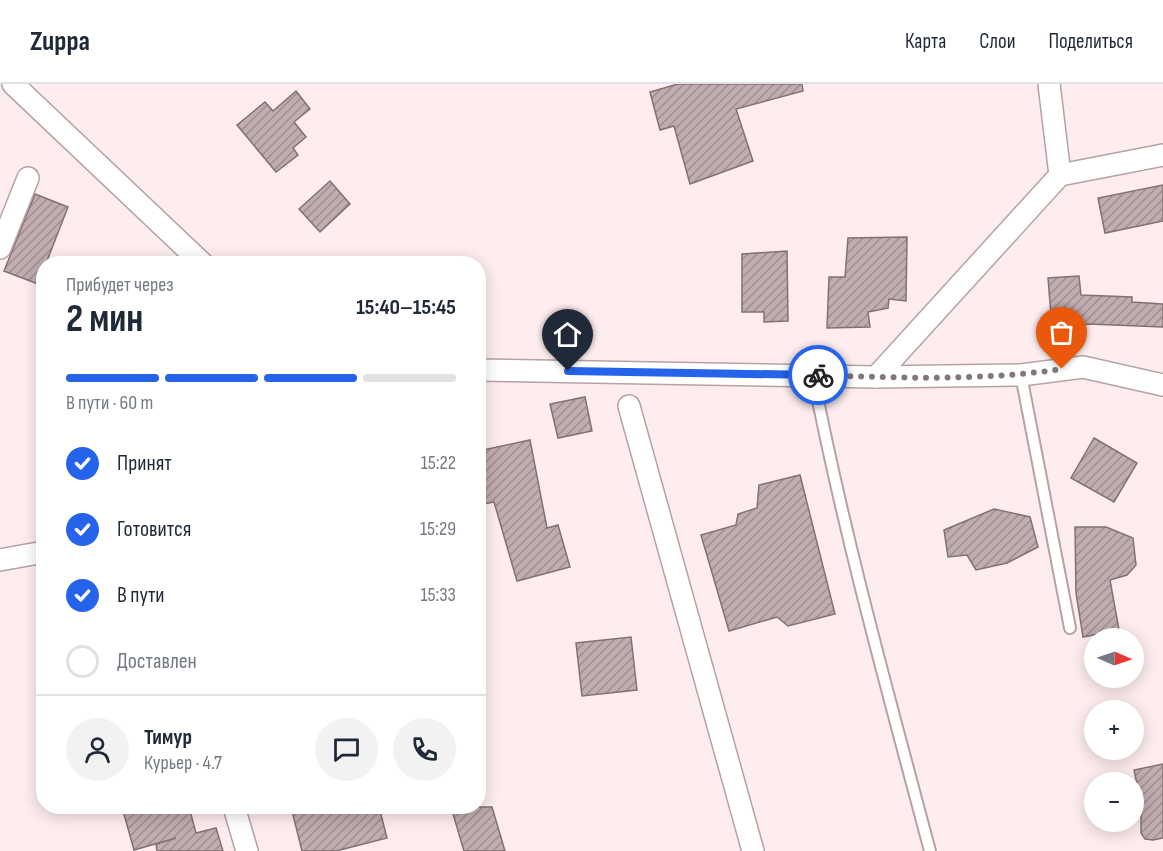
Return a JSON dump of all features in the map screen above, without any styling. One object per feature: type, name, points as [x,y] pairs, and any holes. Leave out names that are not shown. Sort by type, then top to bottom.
[{"type":"street","points":[[13,84],[195,256]]},
{"type":"street","points":[[1048,84],[1060,175]]},
{"type":"street","points":[[876,377],[1060,175],[1163,155]]},
{"type":"street","points":[[0,248],[28,178]]},
{"type":"street","points":[[486,370],[876,377],[1021,375],[1083,367],[1163,385]]},
{"type":"street","points":[[629,406],[753,851]]},
{"type":"street","points":[[0,560],[36,553]]},
{"type":"street","points":[[236,814],[247,851]]},
{"type":"lane","points":[[812,375],[828,456],[930,851]]},
{"type":"lane","points":[[1021,375],[1070,628]]},
{"type":"building","points":[[678,84],[802,84],[803,91],[736,109],[753,161],[690,184],[674,126],[660,130],[650,92]]},
{"type":"building","points":[[296,91],[310,109],[294,122],[306,137],[293,148],[298,155],[276,172],[237,125],[265,102],[273,111]]},
{"type":"building","points":[[330,181],[350,204],[320,232],[299,209]]},
{"type":"building","points":[[1163,185],[1163,221],[1105,233],[1098,198]]},
{"type":"building","points":[[35,194],[68,207],[49,256],[36,256],[36,283],[4,271]]},
{"type":"building","points":[[907,237],[906,301],[889,299],[888,308],[868,312],[870,327],[827,328],[829,277],[845,277],[848,238]]},
{"type":"building","points":[[787,251],[788,321],[764,322],[764,312],[742,312],[742,254]]},
{"type":"building","points":[[1079,276],[1081,295],[1132,297],[1132,302],[1163,304],[1163,327],[1089,324],[1052,328],[1048,278]]},
{"type":"building","points":[[585,397],[592,431],[558,438],[550,404]]},
{"type":"building","points":[[1094,438],[1137,463],[1114,502],[1071,478]]},
{"type":"building","points":[[530,440],[547,528],[558,525],[570,567],[517,581],[494,502],[486,504],[486,449]]},
{"type":"building","points":[[800,475],[835,614],[788,626],[777,617],[729,631],[701,535],[736,525],[738,514],[757,508],[759,485]]},
{"type":"building","points":[[994,509],[1030,517],[1038,547],[1007,563],[976,570],[967,555],[948,557],[944,530]]},
{"type":"building","points":[[1075,527],[1106,527],[1133,538],[1136,565],[1127,575],[1110,580],[1119,628],[1084,628],[1083,637],[1076,593]]},
{"type":"building","points":[[631,637],[637,690],[582,696],[576,643]]},
{"type":"building","points":[[1163,764],[1163,838],[1145,839],[1141,833],[1144,832],[1144,772],[1134,772],[1134,770]]},
{"type":"building","points":[[486,807],[492,807],[505,851],[464,851],[453,814],[486,814]]},
{"type":"building","points":[[124,814],[191,814],[196,833],[216,828],[223,851],[157,851],[156,844],[176,838],[134,850]]},
{"type":"building","points":[[293,814],[381,814],[387,838],[336,851],[302,851]]},
{"type":"way so far","points":[[818,375],[876,377],[1021,375],[1062,369]]},
{"type":"route","points":[[568,371],[818,375]]}]
